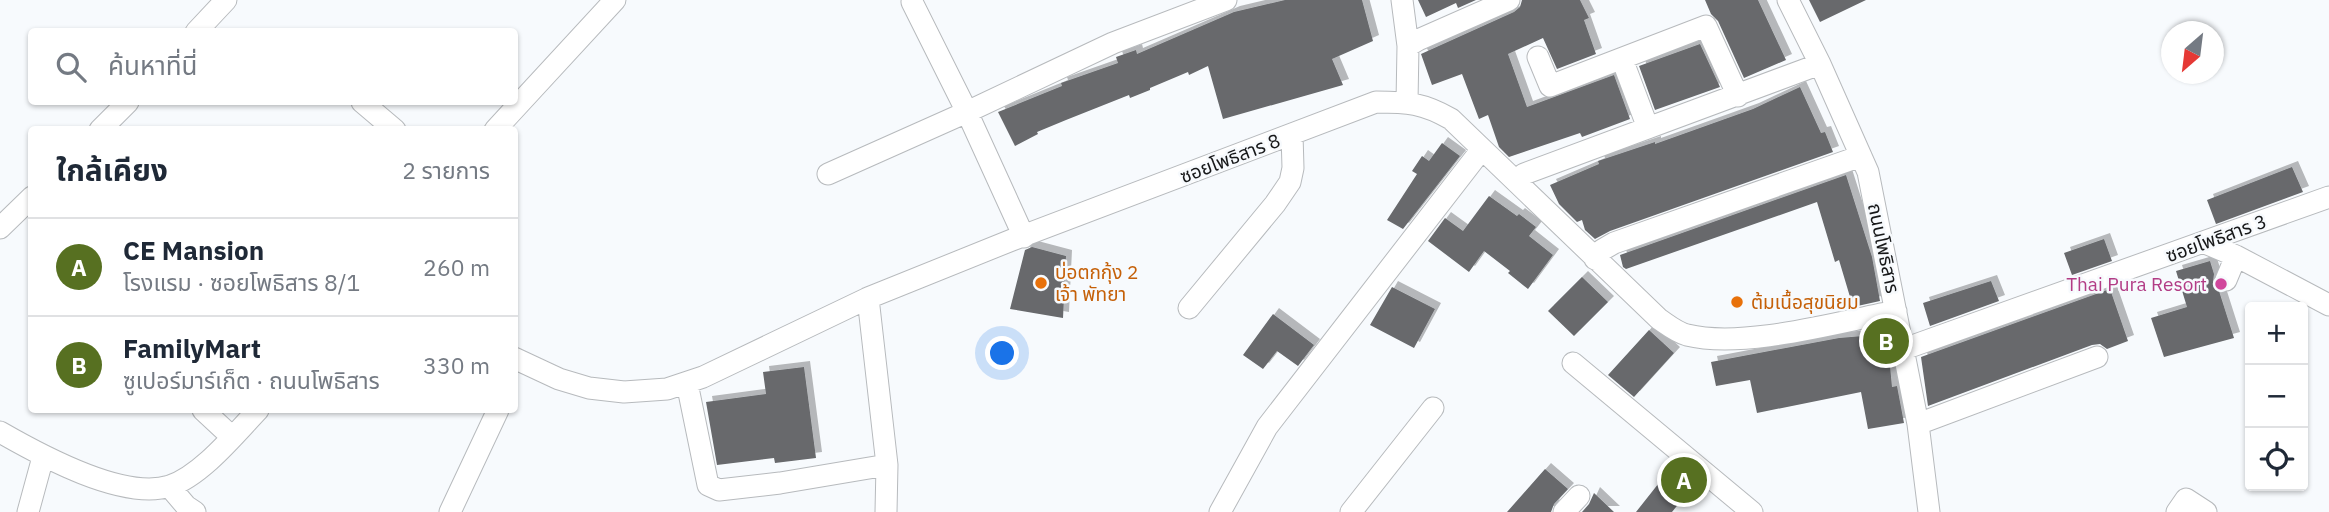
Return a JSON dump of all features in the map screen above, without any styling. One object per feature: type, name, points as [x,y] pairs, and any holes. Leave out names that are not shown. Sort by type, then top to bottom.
[{"type":"street","points":[[200,28],[226,0]]},
{"type":"street","points":[[499,126],[615,0]]},
{"type":"street","points":[[828,174],[1113,43],[1226,0]]},
{"type":"street","points":[[1402,0],[1408,47],[1407,102]]},
{"type":"street","points":[[1408,47],[1509,0]]},
{"type":"street","name":"ถนนโพธิสาร","points":[[1788,0],[1868,172],[1905,349],[1929,512]]},
{"type":"street","points":[[912,2],[967,112],[1024,237]]},
{"type":"street","points":[[1538,57],[1550,86],[1706,26],[1738,96]]},
{"type":"street","points":[[1622,60],[1648,128]]},
{"type":"street","points":[[1516,181],[1524,174],[1820,64]]},
{"type":"street","name":"ซอยโพธิสาร 8","points":[[518,365],[589,388],[624,393],[667,389],[687,383],[752,355],[868,298],[1376,102],[1407,102],[1431,107],[1451,119],[1659,319],[1686,334],[1716,339],[1778,335],[1896,311]]},
{"type":"street","points":[[104,126],[125,105]]},
{"type":"street","points":[[366,105],[390,126]]},
{"type":"street","points":[[1189,308],[1290,182],[1293,168],[1292,134]]},
{"type":"street","points":[[1220,512],[1267,427],[1482,149]]},
{"type":"street","points":[[1595,259],[1602,250],[1614,243],[1861,156]]},
{"type":"street","name":"ซอยโพธิสาร 3","points":[[1905,349],[2329,197]]},
{"type":"street","points":[[0,228],[28,201]]},
{"type":"street","points":[[2205,243],[2236,256],[2329,305]]},
{"type":"street","points":[[2226,280],[2236,256]]},
{"type":"street","points":[[868,298],[887,465],[886,512]]},
{"type":"street","points":[[1918,424],[2097,356]]},
{"type":"street","points":[[1573,363],[1752,512]]},
{"type":"street","points":[[687,383],[708,485],[719,490],[887,465]]},
{"type":"street","points":[[1352,512],[1433,408]]},
{"type":"street","points":[[206,413],[232,437]]},
{"type":"street","points":[[0,432],[43,457],[78,472],[131,487],[150,489],[169,486],[196,471],[255,413]]},
{"type":"street","points":[[450,512],[497,413]]},
{"type":"street","points":[[27,512],[43,457]]},
{"type":"street","points":[[169,486],[186,506],[195,512]]},
{"type":"street","points":[[2177,512],[2186,499],[2206,512]]},
{"type":"building","points":[[1285,0],[1362,0],[1373,41],[1332,59],[1343,85],[1223,119],[1208,66],[1037,132],[1038,134],[1015,146],[998,112],[1062,86],[1061,83],[1118,63],[1116,57],[1136,50],[1137,54],[1234,12]]},
{"type":"building","points":[[1418,0],[1476,0],[1458,8],[1456,3],[1426,17]]},
{"type":"building","points":[[1522,0],[1580,0],[1589,18],[1584,20],[1596,54],[1557,69],[1543,38],[1508,54],[1527,107],[1614,75],[1630,119],[1582,137],[1580,133],[1509,157],[1499,147],[1488,115],[1479,119],[1462,74],[1432,85],[1421,54],[1514,12],[1520,7]]},
{"type":"building","points":[[1705,0],[1758,0],[1786,60],[1744,78],[1718,21],[1711,14]]},
{"type":"building","points":[[1809,0],[1866,0],[1820,22]]},
{"type":"building","points":[[1700,44],[1720,87],[1655,110],[1639,66]]},
{"type":"building","points":[[1800,87],[1833,152],[1610,231],[1595,239],[1585,230],[1582,220],[1577,222],[1559,204],[1550,185],[1599,164],[1598,161],[1753,109]]},
{"type":"building","points":[[1442,143],[1460,156],[1403,229],[1387,220],[1417,174],[1412,171],[1422,156],[1429,161]]},
{"type":"building","points":[[2292,167],[2303,192],[2216,224],[2207,200]]},
{"type":"building","points":[[1846,175],[1872,257],[1880,301],[1853,307],[1839,260],[1835,262],[1817,202],[1626,269],[1623,267],[1620,255]]},
{"type":"building","points":[[1489,196],[1536,227],[1529,236],[1553,255],[1528,289],[1484,251],[1469,272],[1428,241],[1445,218],[1463,231]]},
{"type":"building","points":[[2104,239],[2112,261],[2072,275],[2064,253]]},
{"type":"building","name":"บ่อตกกุ้ง 2 เจ้า พัทยา","points":[[1032,247],[1066,256],[1063,318],[1010,309],[1025,250]]},
{"type":"building","points":[[2210,261],[2214,274],[2213,282],[2219,291],[2234,338],[2164,357],[2151,318],[2187,307],[2176,271]]},
{"type":"building","points":[[1582,277],[1608,302],[1574,336],[1548,311]]},
{"type":"building","points":[[1991,281],[1999,301],[1930,326],[1923,303]]},
{"type":"building","points":[[1392,287],[1435,309],[1414,348],[1370,325]]},
{"type":"building","points":[[2110,289],[2128,341],[2107,349],[2100,344],[2092,345],[1928,406],[1921,357]]},
{"type":"building","points":[[1273,314],[1314,345],[1298,366],[1277,351],[1263,369],[1243,355]]},
{"type":"building","points":[[1649,330],[1674,353],[1634,397],[1608,375]]},
{"type":"building","points":[[1887,334],[1892,387],[1897,386],[1904,423],[1868,429],[1861,392],[1757,413],[1750,380],[1716,386],[1711,362],[1839,338]]},
{"type":"building","points":[[804,367],[816,458],[775,463],[774,458],[717,465],[706,402],[766,394],[763,372]]},
{"type":"building","points":[[1545,469],[1568,489],[1554,504],[1551,512],[1507,512]]},
{"type":"building","points":[[1670,469],[1692,487],[1672,512],[1636,512]]},
{"type":"building","points":[[1594,493],[1614,512],[1582,512]]},
{"type":"place","name":"บ่อตกกุ้ง 2 เจ้า พัทยา","points":[[1041,283]]},
{"type":"place","name":"Thai Pura Resort","points":[[2221,284]]},
{"type":"place","name":"ต้มเนื้อสุขนิยม","points":[[1737,302]]},
{"type":"place","name":"FamilyMart","points":[[1886,341]]},
{"type":"place","name":"CE Mansion","points":[[1684,480]]}]
